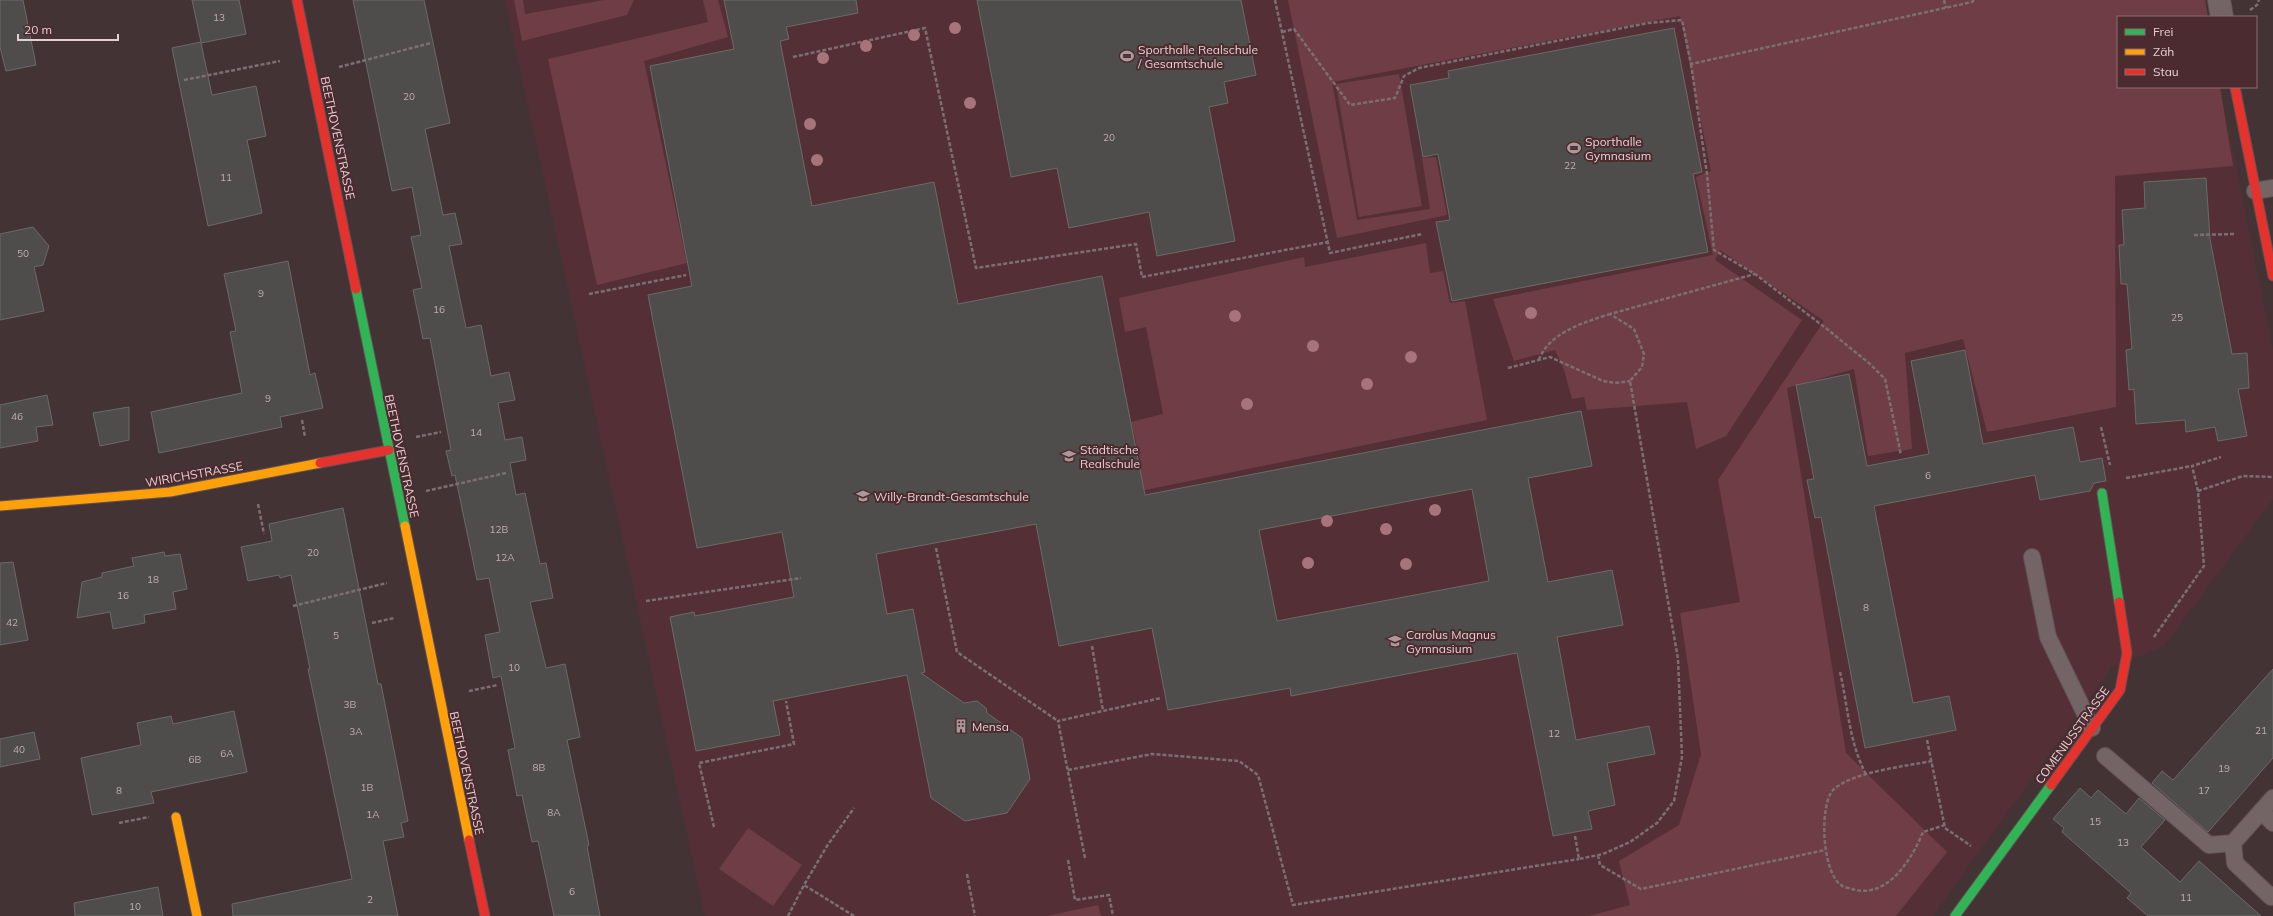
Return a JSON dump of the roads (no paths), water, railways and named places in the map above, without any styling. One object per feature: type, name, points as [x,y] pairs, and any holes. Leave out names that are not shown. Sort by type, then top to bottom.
[{"type":"street","name":"BEETHOVENSTRASSE","points":[[297,0],[485,916]]},
{"type":"street","points":[[2219,0],[2222,16]]},
{"type":"street","points":[[2235,88],[2263,233],[2273,276]]},
{"type":"street","name":"WIRICHSTRASSE","points":[[0,506],[170,492],[389,450]]},
{"type":"street","name":"COMENIUSSTRASSE","points":[[1955,916],[2120,690],[2127,653],[2102,493]]},
{"type":"street","points":[[176,817],[197,916]]},
{"type":"lane","points":[[2255,191],[2273,188]]},
{"type":"lane","points":[[2032,557],[2048,636],[2092,728]]},
{"type":"lane","points":[[2105,756],[2209,845],[2233,843],[2273,798]]},
{"type":"lane","points":[[2261,812],[2273,823]]},
{"type":"lane","points":[[2233,843],[2234,863],[2263,891],[2271,897],[2273,895]]},
{"type":"place","name":"Sporthalle Realschule / Gesamtschule","points":[[1127,56]]},
{"type":"place","name":"Sporthalle Gymnasium","points":[[1574,148]]},
{"type":"place","name":"Städtische Realschule","points":[[1069,456]]},
{"type":"place","name":"Willy-Brandt-Gesamtschule","points":[[863,496]]},
{"type":"place","name":"Carolus Magnus Gymnasium","points":[[1395,641]]},
{"type":"place","name":"Mensa","points":[[961,726]]}]
